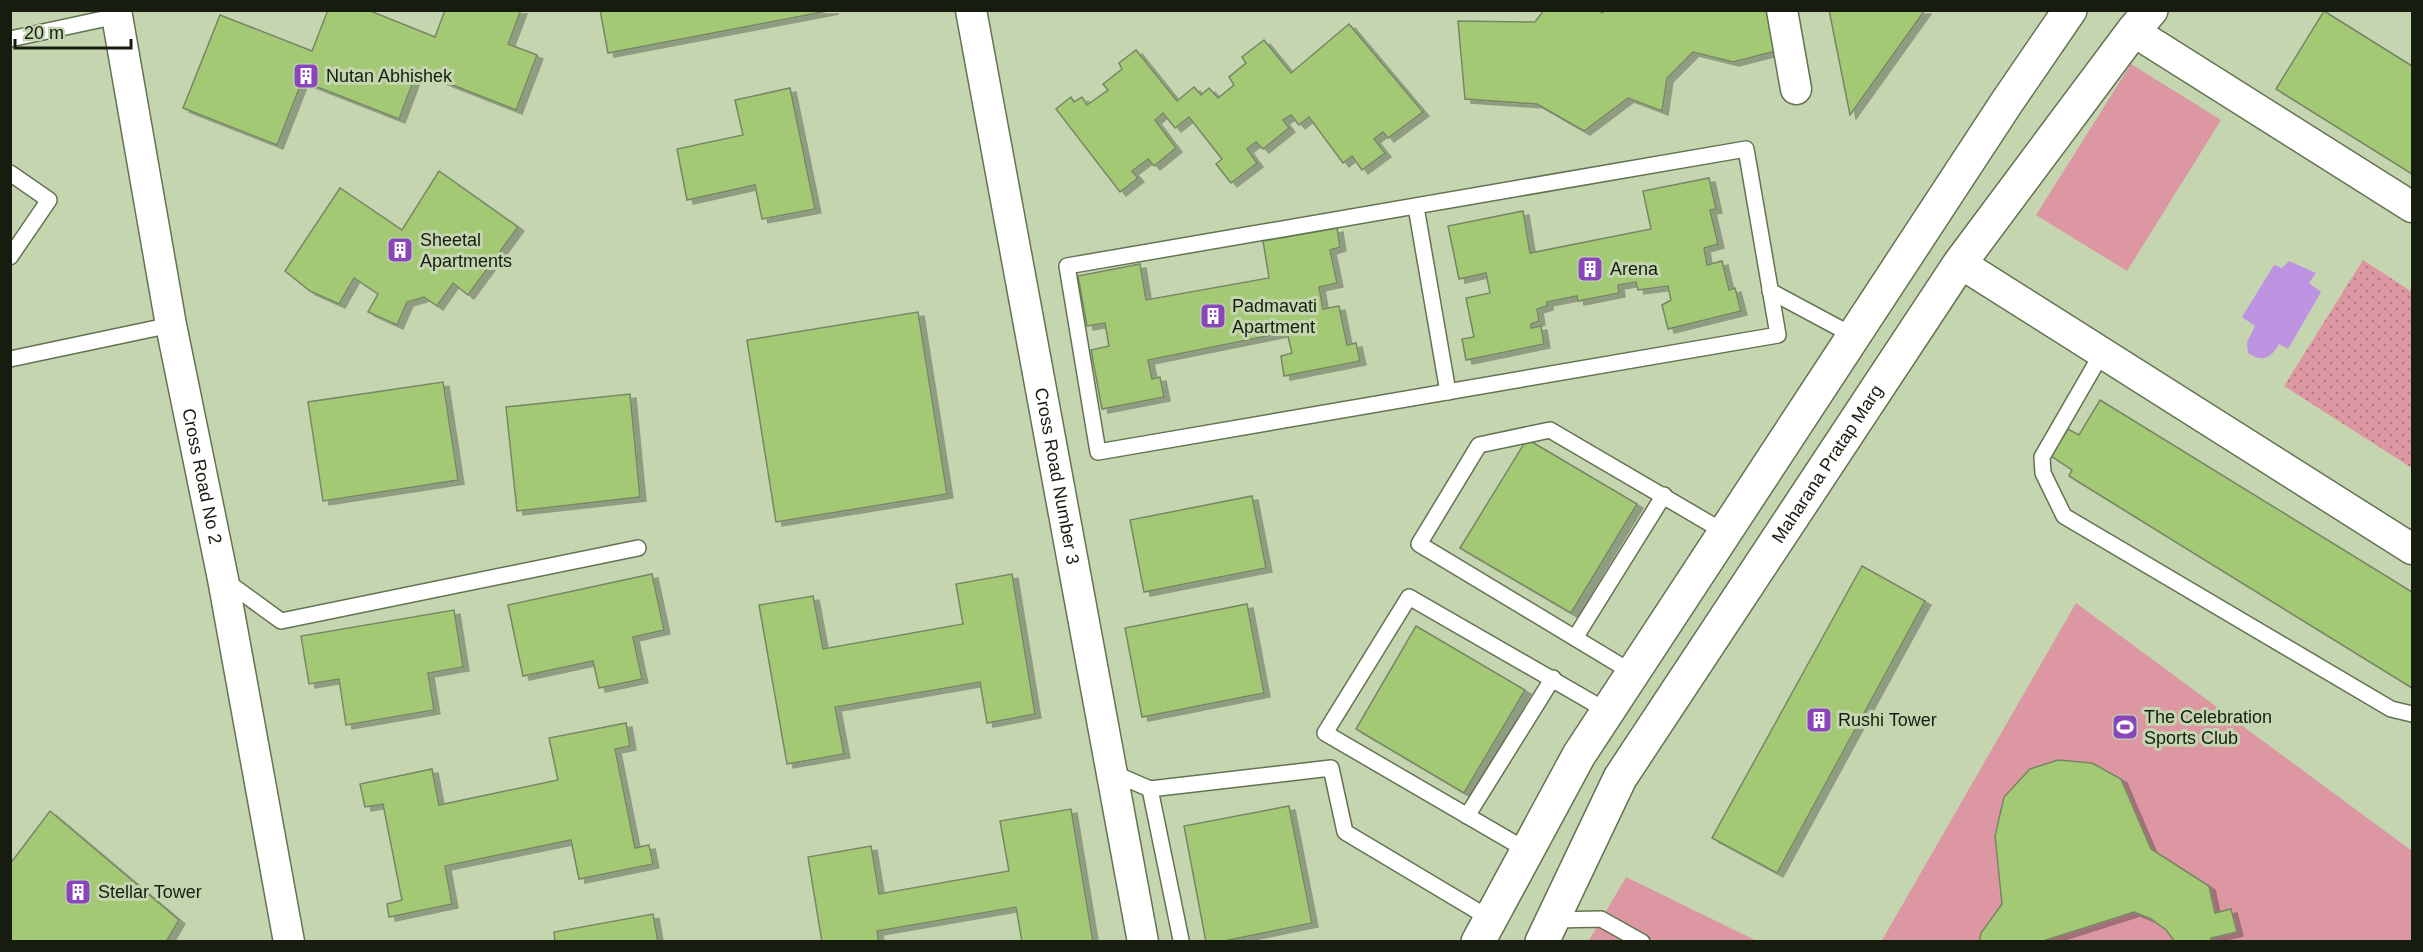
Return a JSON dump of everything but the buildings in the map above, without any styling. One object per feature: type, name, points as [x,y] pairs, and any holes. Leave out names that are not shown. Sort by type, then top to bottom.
[{"type":"main road","points":[[1484,930],[1579,755],[1607,711],[2007,102],[2070,10]]},
{"type":"main road","name":"Maharana Pratap Marg","points":[[1548,931],[1620,778],[1960,263],[2142,21]]},
{"type":"main road","points":[[1579,755],[1620,778]]},
{"type":"street","name":"Cross Road Number 3","points":[[971,10],[1143,942]]},
{"type":"street","points":[[1782,10],[1796,89]]},
{"type":"street","name":"Cross Road No 2","points":[[116,13],[171,325],[224,579],[289,942]]},
{"type":"street","points":[[2142,21],[2412,207]]},
{"type":"street","points":[[1960,263],[2412,549]]},
{"type":"lane","points":[[10,39],[116,13]]},
{"type":"lane","points":[[1746,149],[1770,291],[1778,335],[1098,452],[1067,266],[1746,149]]},
{"type":"lane","points":[[10,173],[49,200],[10,257]]},
{"type":"lane","points":[[1416,207],[1448,392]]},
{"type":"lane","points":[[1770,291],[1854,336]]},
{"type":"lane","points":[[10,359],[171,325]]},
{"type":"lane","points":[[2102,353],[2042,457],[2043,473],[2064,516],[2391,709],[2412,714]]},
{"type":"lane","points":[[1633,673],[1419,544],[1479,445],[1550,430],[1726,533]]},
{"type":"lane","points":[[1575,638],[1664,495]]},
{"type":"lane","points":[[224,579],[281,621],[638,548]]},
{"type":"lane","points":[[1526,850],[1325,733],[1409,597],[1607,711]]},
{"type":"lane","points":[[1467,816],[1553,678]]},
{"type":"lane","points":[[1113,773],[1150,789],[1331,768],[1345,832],[1484,930]]},
{"type":"lane","points":[[1150,789],[1181,940]]},
{"type":"lane","points":[[1548,931],[1601,919],[1642,942]]},
{"type":"shaded area","points":[[2131,64],[2221,120],[2127,271],[2036,215]]},
{"type":"shaded area","points":[[2363,260],[2412,292],[2412,468],[2284,386]]},
{"type":"shaded area","points":[[2289,261],[2316,273],[2309,283],[2321,292],[2288,349],[2279,344],[2270,356],[2258,358],[2248,353],[2247,342],[2255,326],[2242,317],[2274,265],[2282,268]]},
{"type":"shaded area","name":"The Celebration Sports Club","points":[[2076,603],[2412,851],[2412,941],[1881,942]]},
{"type":"shaded area","points":[[1626,877],[1757,941],[1588,942]]},
{"type":"place","name":"Nutan Abhishek","points":[[306,76]]},
{"type":"place","name":"Sheetal Apartments","points":[[400,250]]},
{"type":"place","name":"Arena","points":[[1590,269]]},
{"type":"place","name":"Padmavati Apartment","points":[[1213,316]]},
{"type":"place","name":"Rushi Tower","points":[[1819,720]]},
{"type":"place","name":"The Celebration Sports Club","points":[[2125,727]]},
{"type":"place","name":"Stellar Tower","points":[[78,892]]}]
